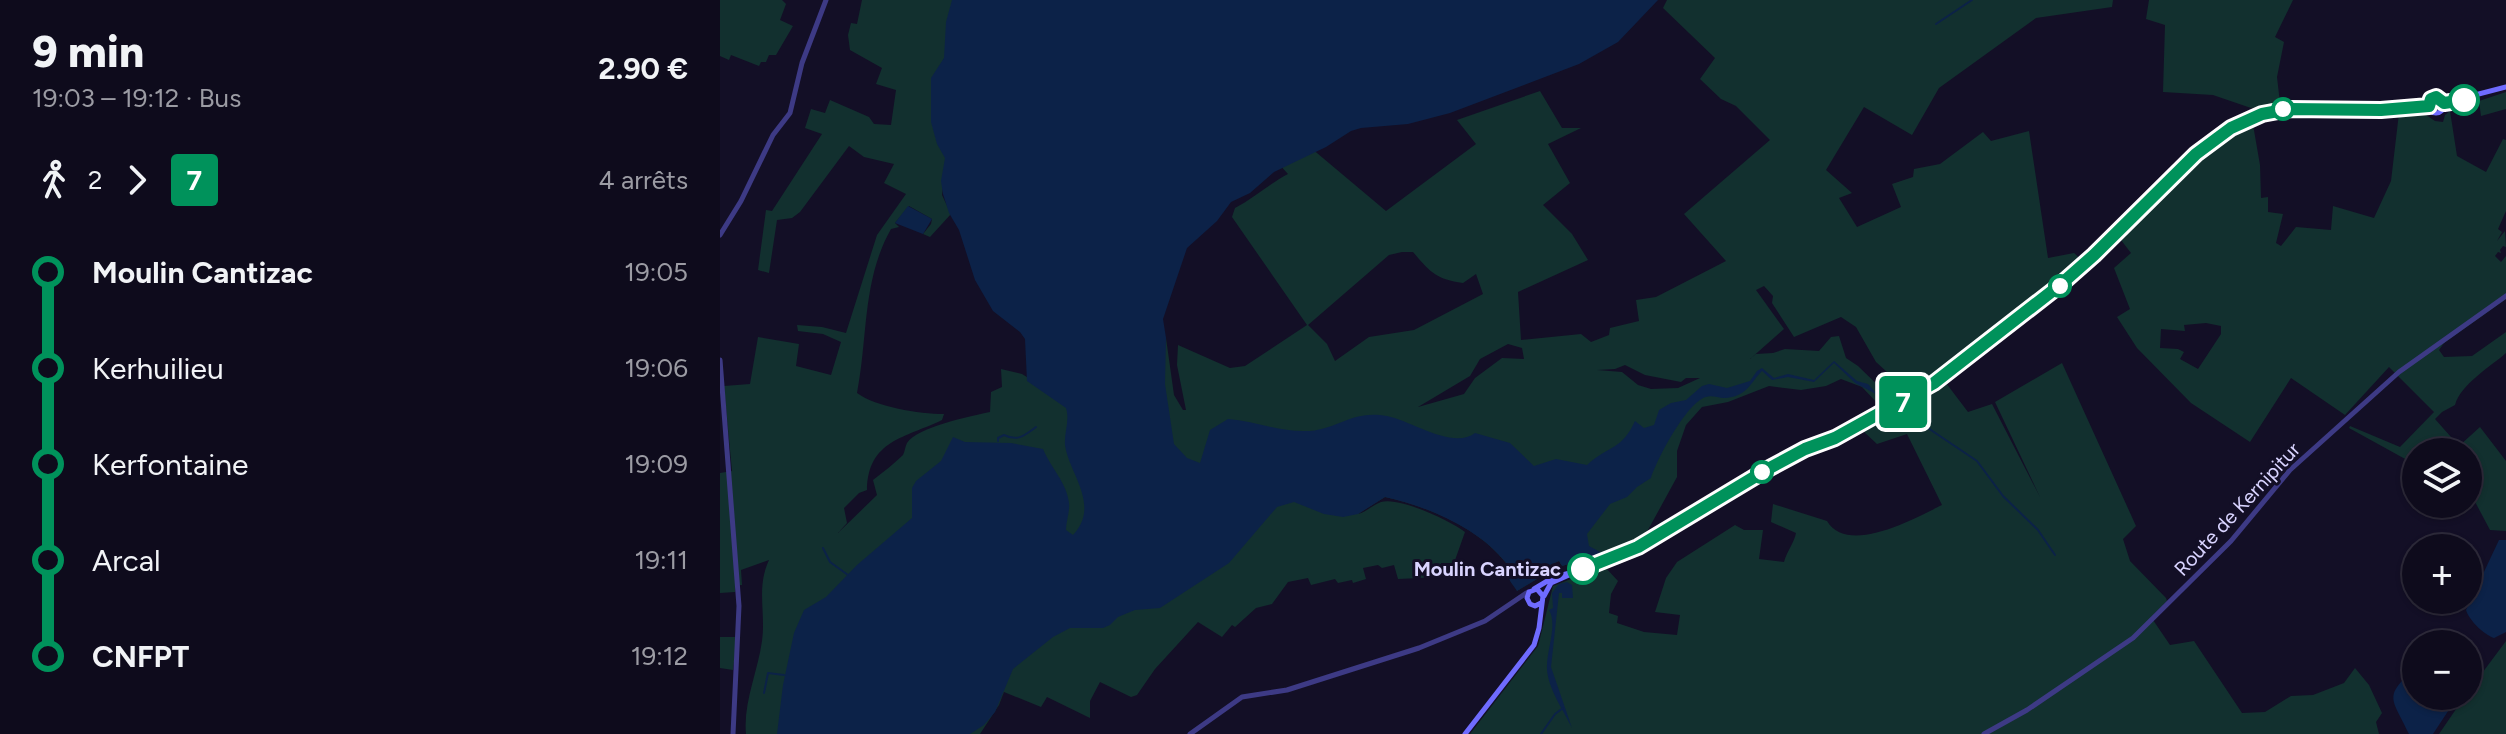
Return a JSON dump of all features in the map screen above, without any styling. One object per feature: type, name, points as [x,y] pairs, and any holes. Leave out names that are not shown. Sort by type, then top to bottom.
[{"type":"main road","points":[[2444,103],[2506,87]]},
{"type":"main road","points":[[2429,106],[2431,99],[2436,97],[2444,103]]},
{"type":"main road","points":[[2429,106],[2437,112],[2442,110],[2444,103]]},
{"type":"main road","points":[[1465,734],[1534,645],[1542,600],[1551,583],[1638,547],[1805,449],[1893,408],[1961,364],[2060,285],[2196,154],[2231,128],[2262,114],[2289,109],[2381,110],[2429,106]]},
{"type":"main road","points":[[1539,617],[1527,598],[1532,590],[1554,577],[1571,573]]},
{"type":"main road","points":[[1532,590],[1539,590],[1542,600]]},
{"type":"main road","points":[[1531,604],[1542,600]]},
{"type":"street","points":[[720,235],[741,201],[773,135],[786,120],[794,102],[802,63],[826,0]]},
{"type":"street","name":"Route de Kernipitur","points":[[1984,734],[2027,710],[2133,638],[2231,541],[2290,470],[2399,372],[2506,296]]},
{"type":"street","points":[[720,360],[739,606],[733,734]]},
{"type":"street","points":[[1190,734],[1242,697],[1287,690],[1466,630],[1532,590]]},
{"type":"street","points":[[1516,602],[1531,604]]},
{"type":"green space","points":[[720,0],[782,0],[786,4],[780,20],[793,26],[776,55],[769,55],[766,62],[761,62],[759,66],[731,55],[729,60],[720,56]]},
{"type":"green space","points":[[862,0],[982,0],[971,11],[950,11],[946,55],[931,82],[934,94],[931,118],[936,137],[947,156],[942,195],[951,214],[930,237],[923,234],[932,219],[909,206],[895,223],[899,227],[891,229],[870,289],[857,393],[898,409],[944,414],[942,420],[902,437],[881,451],[869,473],[867,490],[859,493],[844,508],[847,523],[838,533],[877,495],[873,480],[903,455],[913,437],[946,423],[990,412],[991,392],[1002,387],[1001,369],[1030,379],[1104,332],[1115,371],[1102,402],[1096,463],[1098,490],[1105,507],[1116,520],[1130,529],[1146,535],[1182,538],[1220,526],[1267,485],[1279,470],[1325,484],[1352,480],[1367,473],[1437,470],[1488,487],[1498,506],[1518,504],[1541,519],[1547,518],[1560,496],[1572,496],[1608,477],[1625,480],[1635,477],[1634,452],[1643,446],[1660,444],[1661,426],[1667,415],[1683,414],[1691,402],[1704,393],[1727,396],[1742,389],[1723,394],[1705,389],[1692,397],[1682,411],[1666,413],[1659,424],[1658,442],[1639,444],[1631,452],[1631,476],[1605,475],[1573,493],[1557,494],[1548,514],[1543,517],[1521,502],[1500,505],[1486,479],[1422,460],[1364,466],[1347,473],[1323,475],[1277,458],[1245,490],[1203,515],[1171,522],[1141,516],[1114,499],[1111,477],[1112,437],[1117,412],[1124,395],[1139,376],[1137,356],[1129,335],[1166,338],[1174,395],[1186,410],[1177,365],[1178,345],[1230,368],[1245,366],[1307,325],[1232,217],[1235,208],[1288,174],[1278,163],[1299,159],[1306,149],[1311,148],[1386,211],[1476,144],[1457,120],[1540,91],[1562,128],[1581,128],[1548,144],[1570,183],[1543,205],[1572,234],[1588,260],[1518,292],[1521,340],[1581,334],[1591,342],[1609,335],[1610,328],[1639,321],[1636,300],[1656,297],[1726,261],[1684,214],[1770,140],[1736,106],[1721,99],[1700,79],[1715,58],[1663,8],[1667,0],[2113,0],[2112,7],[2036,18],[1939,88],[1912,135],[1864,107],[1826,170],[1852,193],[1839,198],[1857,227],[1901,207],[1892,184],[1913,177],[1914,169],[1940,164],[1983,132],[1991,141],[2029,131],[2048,258],[2074,253],[2083,261],[1938,374],[1909,392],[1876,362],[1856,327],[1841,317],[1794,337],[1772,303],[1773,296],[1764,286],[1756,290],[1784,329],[1750,359],[1756,354],[1785,349],[1819,351],[1831,337],[1839,336],[1846,358],[1893,400],[1881,407],[1862,387],[1841,379],[1826,386],[1801,390],[1769,386],[1728,402],[1702,407],[1686,425],[1677,451],[1677,477],[1648,530],[1630,545],[1562,566],[1559,561],[1550,565],[1547,573],[1517,591],[1506,563],[1482,539],[1435,513],[1385,497],[1358,514],[1389,501],[1412,506],[1465,532],[1454,563],[1441,563],[1441,577],[1398,579],[1394,565],[1382,568],[1378,565],[1363,568],[1366,579],[1353,583],[1352,580],[1338,583],[1335,579],[1311,585],[1308,578],[1288,582],[1272,604],[1256,608],[1235,627],[1232,625],[1222,637],[1198,622],[1155,669],[1137,695],[1131,697],[1100,682],[1090,701],[1090,718],[1047,697],[1041,707],[1004,692],[980,734],[746,734],[749,699],[762,641],[762,590],[769,560],[741,570],[742,585],[735,585],[735,592],[720,593],[720,473],[732,471],[724,386],[750,384],[758,337],[799,344],[796,366],[831,375],[841,342],[823,334],[798,331],[797,325],[846,333],[877,235],[906,194],[884,183],[894,164],[864,157],[849,146],[800,212],[792,218],[777,220],[769,273],[758,270],[766,210],[772,211],[822,134],[805,128],[811,109],[825,113],[830,100],[869,117],[874,124],[891,125],[896,90],[876,84],[882,68],[850,50],[848,35],[851,23],[857,24]],"holes":[[[1413,252],[1430,270],[1446,279],[1463,283],[1476,274],[1483,294],[1414,330],[1369,337],[1335,361],[1327,344],[1308,325],[1389,255]],[[1508,344],[1522,348],[1524,359],[1502,358],[1475,378],[1464,394],[1418,407],[1470,376],[1480,359]],[[1625,365],[1645,375],[1681,382],[1686,378],[1700,378],[1678,388],[1651,389],[1638,385],[1622,372],[1597,370]]]},
{"type":"green space","points":[[2149,0],[2293,0],[2275,37],[2284,42],[2277,77],[2280,103],[2251,108],[2213,95],[2163,92],[2165,25],[2146,19]]},
{"type":"green space","points":[[2506,92],[2506,109],[2481,116],[2479,101]]},
{"type":"green space","points":[[2450,111],[2457,156],[2486,172],[2503,139],[2506,140],[2506,211],[2498,229],[2502,232],[2497,241],[2505,231],[2506,247],[2503,246],[2501,253],[2495,256],[2501,262],[2506,256],[2506,299],[2444,343],[2439,350],[2444,357],[2472,356],[2506,332],[2506,353],[2463,390],[2455,405],[2435,419],[2452,438],[2409,438],[2434,412],[2389,367],[2345,415],[2291,378],[2250,442],[2191,403],[2137,348],[2117,317],[2130,309],[2114,268],[2131,253],[2114,231],[2201,141],[2251,113],[2260,165],[2261,198],[2268,197],[2268,212],[2283,214],[2276,243],[2281,246],[2296,227],[2331,230],[2333,206],[2374,218],[2391,181],[2399,113],[2423,113],[2443,122]],"holes":[[[2206,323],[2221,326],[2221,334],[2198,369],[2180,359],[2184,352],[2160,348],[2161,329],[2185,331],[2184,325]]]},
{"type":"green space","points":[[2062,363],[2136,526],[2123,539],[2130,561],[2166,598],[2167,601],[2151,617],[2170,645],[2194,641],[2242,713],[2265,712],[2291,696],[2313,695],[2344,683],[2355,668],[2369,685],[2382,713],[2376,722],[2379,734],[1470,734],[1538,646],[1553,586],[1604,566],[1618,581],[1611,594],[1609,613],[1618,616],[1617,623],[1644,632],[1677,635],[1680,615],[1655,612],[1666,578],[1677,562],[1735,525],[1744,530],[1763,530],[1759,559],[1784,562],[1796,533],[1771,522],[1773,504],[1827,521],[1837,531],[1850,535],[1883,531],[1942,505],[1907,434],[1877,444],[1863,431],[1920,401],[1946,383],[1968,412],[1992,404],[2040,497],[1995,402]]},
{"type":"green space","points":[[2350,426],[2400,447],[2402,445],[2402,457],[2349,428]]},
{"type":"green space","points":[[2480,427],[2506,461],[2506,531],[2490,530],[2482,515],[2482,438],[2468,438]]},
{"type":"green space","points":[[720,637],[737,637],[733,670],[720,668]]},
{"type":"green space","points":[[2506,641],[2506,734],[2439,734],[2455,710],[2482,710],[2482,673]]},
{"type":"water","points":[[952,0],[1658,0],[1618,42],[1579,64],[1450,113],[1408,124],[1351,131],[1274,172],[1250,193],[1231,202],[1217,221],[1187,248],[1163,319],[1166,338],[1165,384],[1174,444],[1187,458],[1200,463],[1210,430],[1228,419],[1303,431],[1374,415],[1397,419],[1444,436],[1466,437],[1475,433],[1510,443],[1534,466],[1556,459],[1587,465],[1620,442],[1635,421],[1644,428],[1654,425],[1659,410],[1686,400],[1702,386],[1709,384],[1727,388],[1750,381],[1762,368],[1774,378],[1788,374],[1814,380],[1834,361],[1857,381],[1868,384],[1891,402],[1855,383],[1834,363],[1814,382],[1788,377],[1772,380],[1762,371],[1738,395],[1724,398],[1710,396],[1698,401],[1666,445],[1651,478],[1627,497],[1610,504],[1587,534],[1589,546],[1604,554],[1562,566],[1559,561],[1550,565],[1547,573],[1517,591],[1506,563],[1495,551],[1452,521],[1418,506],[1385,497],[1358,514],[1343,517],[1324,514],[1294,502],[1277,507],[1229,563],[1160,608],[1135,610],[1103,628],[1070,628],[1053,637],[1013,669],[995,712],[984,725],[970,734],[777,734],[794,633],[804,610],[826,597],[857,565],[912,518],[912,488],[941,461],[953,437],[965,442],[1011,443],[1043,449],[1068,496],[1066,530],[1073,535],[1081,524],[1084,512],[1081,490],[1065,445],[1066,408],[1027,381],[1025,339],[993,311],[975,280],[959,230],[943,194],[941,181],[945,158],[931,122],[931,78],[944,58],[946,22]]},
{"type":"water","points":[[908,206],[932,219],[923,234],[895,223]]},
{"type":"water","points":[[2499,540],[2506,540],[2506,632],[2494,638],[2477,626],[2468,614],[2482,614],[2482,576]]},
{"type":"water","points":[[1567,582],[1572,585],[1573,598],[1562,598],[1562,593],[1559,593],[1551,667],[1572,728],[1553,692],[1547,669],[1552,631],[1549,610],[1553,608],[1552,593],[1559,584]]},
{"type":"water","points":[[2402,681],[2402,710],[2449,710],[2433,734],[2409,734],[2393,698]]},
{"type":"waterway","points":[[1936,24],[1972,0]]},
{"type":"waterway","points":[[1908,411],[1977,461],[2003,496],[2038,530],[2055,555]]},
{"type":"waterway","points":[[998,441],[1004,435],[1021,437],[1036,427]]},
{"type":"waterway","points":[[823,548],[830,562],[848,575]]},
{"type":"waterway","points":[[764,693],[768,673],[784,675]]},
{"type":"waterway","points":[[1541,734],[1563,708]]},
{"type":"bus line","name":"7","points":[[1583,569],[1638,547],[1793,455],[1835,438],[1934,383],[2060,285],[2196,154],[2231,128],[2262,114],[2289,109],[2381,110],[2429,106],[2431,99],[2436,97],[2444,103],[2464,100]]},
{"type":"place","name":"Moulin Cantizac","points":[[1583,569]]}]
